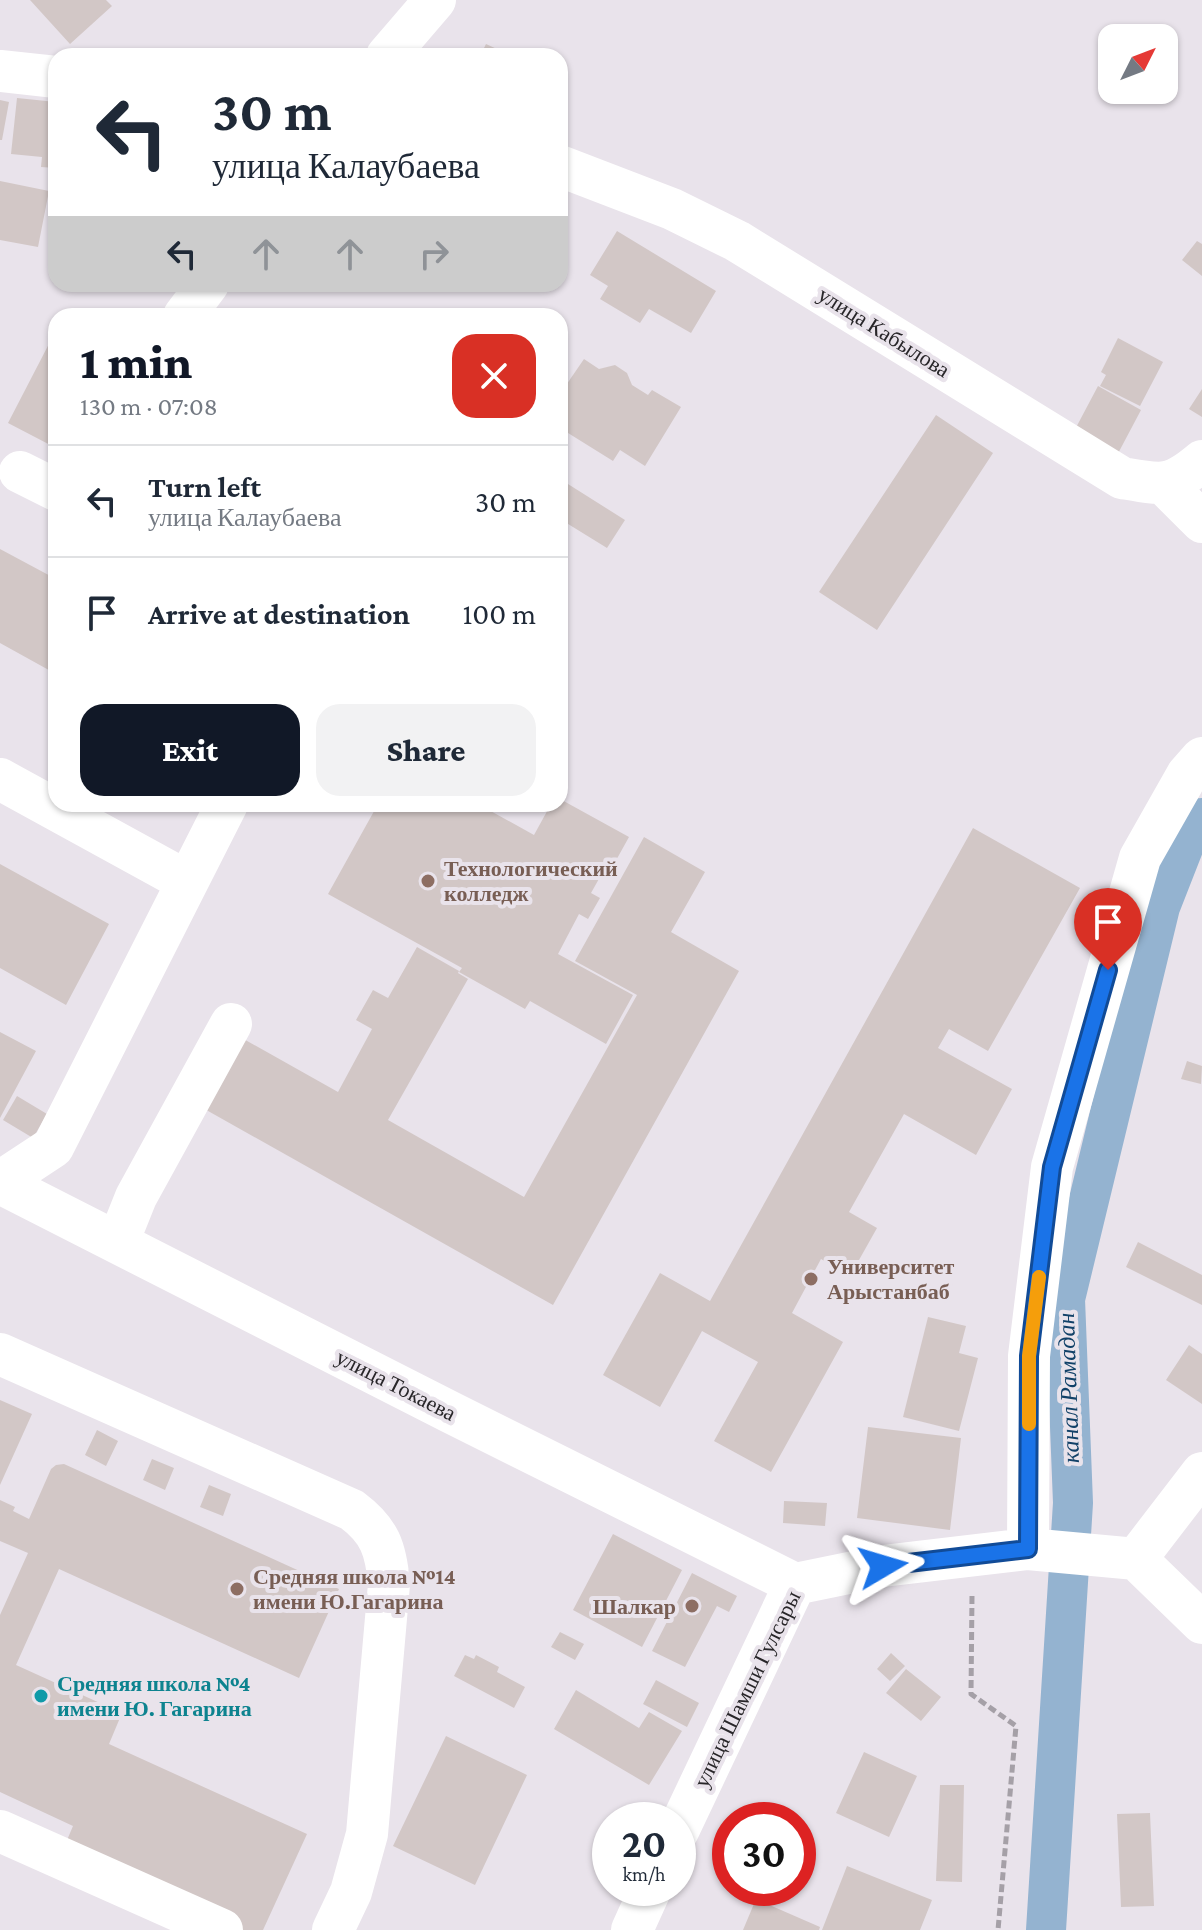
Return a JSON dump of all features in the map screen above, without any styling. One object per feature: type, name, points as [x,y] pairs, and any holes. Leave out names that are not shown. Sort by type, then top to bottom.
[{"type":"street","points":[[394,48],[435,0]]},
{"type":"street","points":[[0,71],[48,76]]},
{"type":"street","name":"улица Кабылова","points":[[568,169],[672,209],[737,241],[1122,478],[1164,484]]},
{"type":"street","points":[[1202,461],[1181,478],[1164,484],[1202,522]]},
{"type":"street","points":[[1031,1550],[1029,1356],[1052,1167],[1140,858],[1187,775],[1202,758]]},
{"type":"street","points":[[0,779],[48,805]]},
{"type":"street","points":[[60,812],[186,881]]},
{"type":"street","points":[[0,1182],[53,1147],[223,812]]},
{"type":"street","points":[[118,1242],[136,1197],[231,1024]]},
{"type":"street","name":"улица Токаева","points":[[0,1182],[795,1584]]},
{"type":"street","points":[[0,1354],[352,1510],[374,1531],[387,1559],[389,1584],[367,1834],[354,1911],[333,1930]]},
{"type":"street","points":[[1202,1473],[1122,1558],[1202,1623]]},
{"type":"street","name":"улица Шамши Гулсары","points":[[692,1802],[795,1584],[883,1566],[1031,1550],[1122,1558]]},
{"type":"street","points":[[0,1831],[222,1930]]},
{"type":"street","points":[[632,1930],[643,1906]]},
{"type":"path","points":[[973,1555],[971,1694],[1016,1726],[998,1930]]},
{"type":"building","points":[[30,0],[106,0],[112,6],[70,44]]},
{"type":"building","points":[[17,98],[48,101],[48,167],[41,167],[42,157],[11,154]]},
{"type":"building","points":[[0,100],[9,102],[2,140],[0,140]]},
{"type":"building","points":[[0,181],[48,191],[38,247],[0,240]]},
{"type":"building","points":[[617,231],[716,291],[691,333],[649,309],[640,323],[600,299],[608,286],[590,275]]},
{"type":"building","points":[[1197,241],[1202,244],[1202,276],[1182,260]]},
{"type":"building","points":[[1118,338],[1163,362],[1140,406],[1100,386],[1106,375],[1101,372]]},
{"type":"building","points":[[48,346],[48,444],[8,423]]},
{"type":"building","points":[[584,359],[599,369],[615,365],[627,373],[632,385],[648,395],[652,390],[681,407],[645,466],[620,450],[613,461],[568,433],[568,382]]},
{"type":"building","points":[[1098,386],[1141,410],[1114,461],[1071,437]]},
{"type":"building","points":[[1202,389],[1202,417],[1189,409]]},
{"type":"building","points":[[936,415],[993,453],[877,630],[819,592]]},
{"type":"building","points":[[568,484],[625,520],[607,548],[568,524]]},
{"type":"building","points":[[0,549],[48,575],[48,670],[0,643]]},
{"type":"building","name":"Технологический колледж","points":[[568,803],[629,837],[614,864],[609,861],[591,893],[600,898],[588,919],[579,914],[558,954],[633,995],[606,1044],[530,1001],[525,1009],[459,972],[462,968],[328,894],[374,812],[492,812],[534,835],[547,812],[568,812]]},
{"type":"building","points":[[973,828],[1080,888],[988,1051],[949,1029],[938,1048],[1012,1089],[976,1155],[904,1114],[849,1212],[877,1228],[850,1276],[821,1259],[792,1313],[843,1342],[771,1472],[714,1441],[758,1362],[702,1331],[660,1407],[603,1375],[660,1273],[710,1301]]},
{"type":"building","points":[[644,837],[705,872],[671,932],[739,971],[553,1305],[201,1107],[240,1037],[338,1092],[372,1029],[356,1020],[373,990],[388,998],[417,947],[468,979],[388,1120],[524,1197],[637,995],[575,961]]},
{"type":"building","points":[[0,864],[109,924],[66,1005],[0,968]]},
{"type":"building","points":[[0,1032],[36,1051],[0,1118]]},
{"type":"building","points":[[1187,1061],[1202,1066],[1201,1084],[1181,1079]]},
{"type":"building","points":[[17,1096],[47,1114],[33,1138],[3,1120]]},
{"type":"building","points":[[1138,1242],[1202,1275],[1202,1305],[1126,1267]]},
{"type":"building","points":[[928,1317],[966,1326],[959,1353],[978,1358],[959,1431],[903,1417]]},
{"type":"building","points":[[1189,1345],[1202,1354],[1202,1404],[1166,1380]]},
{"type":"building","points":[[0,1400],[32,1414],[0,1485]]},
{"type":"building","points":[[868,1427],[961,1438],[950,1530],[857,1518]]},
{"type":"building","points":[[97,1430],[118,1441],[106,1466],[85,1455]]},
{"type":"building","points":[[152,1459],[174,1468],[165,1490],[143,1480]]},
{"type":"building","name":"Средняя школа №4 имени Ю. Гагарина","points":[[64,1464],[339,1589],[299,1678],[59,1569],[16,1665],[122,1713],[109,1744],[307,1834],[263,1930],[234,1930],[62,1852],[73,1826],[0,1792],[0,1615],[28,1553],[0,1541],[0,1500],[29,1519],[51,1469]]},
{"type":"building","points":[[209,1485],[231,1494],[223,1516],[200,1507]]},
{"type":"building","points":[[784,1501],[827,1503],[825,1526],[783,1523]]},
{"type":"building","points":[[613,1534],[682,1570],[642,1647],[573,1610]]},
{"type":"building","points":[[692,1573],[737,1596],[729,1612],[717,1606],[685,1667],[652,1651]]},
{"type":"building","points":[[560,1632],[584,1644],[575,1660],[551,1647]]},
{"type":"building","points":[[891,1653],[905,1666],[890,1681],[877,1669]]},
{"type":"building","points":[[465,1655],[474,1659],[476,1655],[499,1667],[497,1672],[525,1687],[514,1708],[454,1676]]},
{"type":"building","points":[[906,1669],[941,1697],[921,1721],[886,1693]]},
{"type":"building","points":[[656,1680],[699,1703],[687,1727],[643,1704]]},
{"type":"building","points":[[576,1690],[639,1728],[649,1712],[682,1731],[649,1785],[554,1729]]},
{"type":"building","points":[[446,1736],[527,1775],[475,1885],[393,1846]]},
{"type":"building","points":[[864,1752],[917,1776],[889,1837],[836,1813]]},
{"type":"building","points":[[940,1785],[964,1785],[962,1882],[936,1881]]},
{"type":"building","points":[[1150,1813],[1154,1906],[1121,1907],[1117,1814]]},
{"type":"building","points":[[847,1866],[932,1900],[920,1930],[822,1930]]},
{"type":"building","points":[[753,1906],[772,1906],[820,1927],[819,1930],[743,1930]]},
{"type":"waterway","name":"канал Рамадан","points":[[1046,1930],[1073,1503],[1065,1299],[1160,907],[1185,843],[1202,818]]},
{"type":"slow traffic","points":[[1029,1424],[1029,1356],[1039,1277]]},
{"type":"place","name":"Технологический колледж","points":[[428,881]]},
{"type":"place","name":"Университет Арыстанбаб","points":[[811,1279]]},
{"type":"place","name":"Средняя школа №14 имени Ю.Гагарина","points":[[237,1589]]},
{"type":"place","name":"Шалкар","points":[[692,1606]]},
{"type":"place","name":"Средняя школа №4 имени Ю. Гагарина","points":[[41,1696]]},
{"type":"route","points":[[883,1566],[1028,1549],[1029,1356],[1052,1167],[1108,970]]}]
